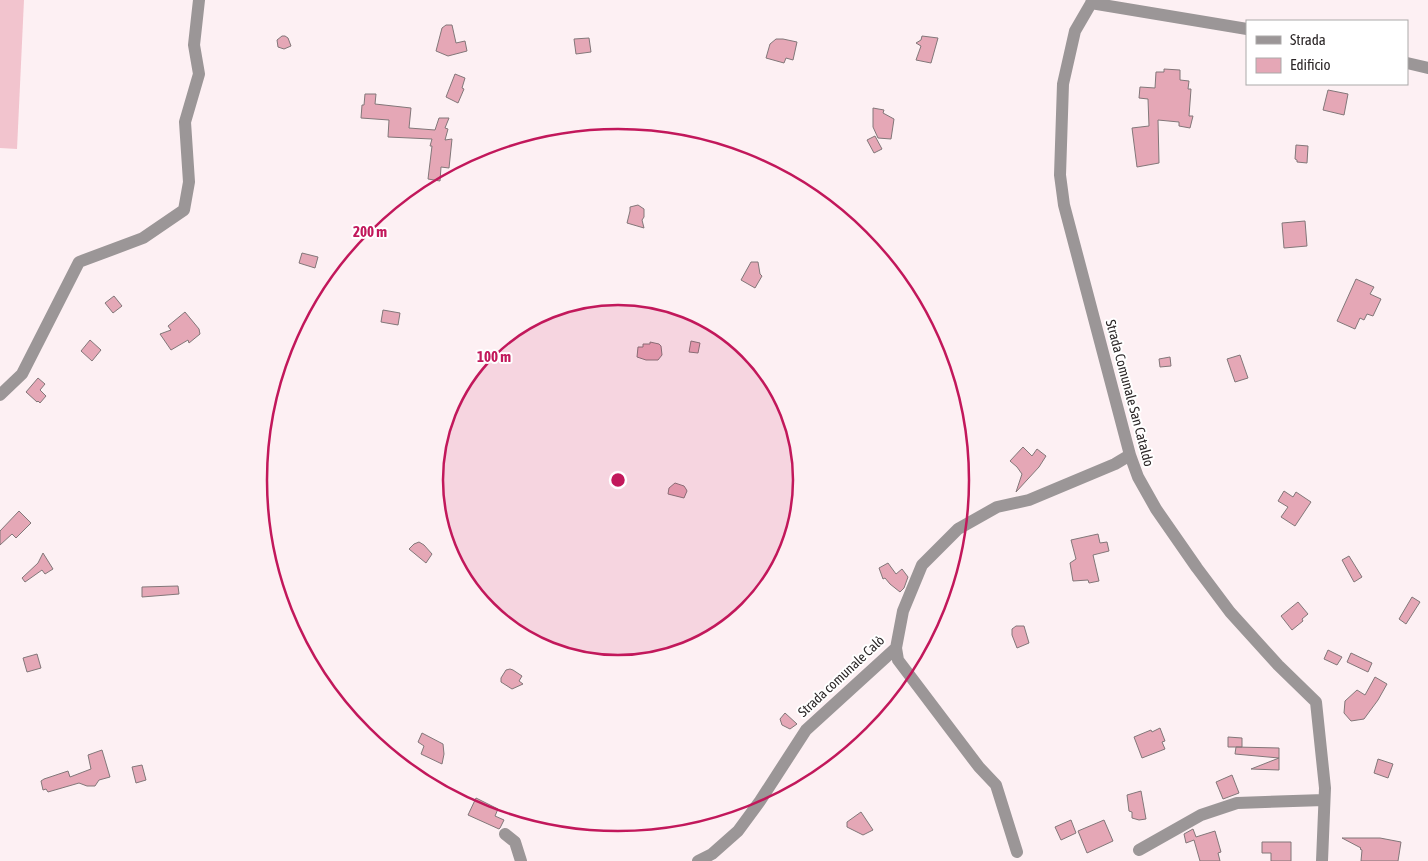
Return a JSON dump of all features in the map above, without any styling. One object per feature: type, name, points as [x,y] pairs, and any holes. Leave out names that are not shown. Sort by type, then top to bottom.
[{"type":"street","points":[[0,395],[22,374],[80,262],[143,238],[184,210],[189,182],[185,122],[199,74],[194,45],[199,0]]},
{"type":"street","points":[[1092,2],[1246,30]]},
{"type":"street","name":"Strada Comunale San Cataldo","points":[[1092,2],[1075,31],[1063,84],[1060,174],[1064,205],[1130,455],[1138,477],[1156,509],[1225,605],[1278,665],[1316,702],[1325,788],[1322,861]]},
{"type":"street","points":[[1408,62],[1428,68]]},
{"type":"street","name":"Strada comunale Calò","points":[[698,861],[712,854],[738,831],[806,730],[896,648],[903,611],[922,565],[958,528],[997,508],[1029,500],[1115,464],[1130,455]]},
{"type":"street","points":[[896,648],[898,660],[979,768],[996,785],[1017,852]]},
{"type":"street","points":[[1138,850],[1201,815],[1237,803],[1324,800]]},
{"type":"street","points":[[505,834],[514,842],[520,861]]},
{"type":"shaded area","points":[[0,0],[24,0],[17,149],[0,148]]},
{"type":"building","points":[[446,25],[452,25],[456,43],[465,41],[467,51],[448,56],[436,51],[442,28]]},
{"type":"building","points":[[282,36],[288,38],[291,46],[284,49],[278,47],[277,40]]},
{"type":"building","points":[[922,36],[938,38],[931,63],[916,60],[921,46],[916,43],[921,40]]},
{"type":"building","points":[[589,38],[591,52],[576,54],[574,39]]},
{"type":"building","points":[[776,39],[797,42],[793,60],[786,58],[784,63],[766,58],[770,44]]},
{"type":"building","points":[[1164,69],[1180,70],[1180,80],[1189,81],[1188,89],[1191,89],[1189,116],[1193,116],[1190,128],[1179,126],[1179,122],[1158,120],[1159,163],[1137,167],[1132,128],[1149,126],[1148,99],[1139,98],[1140,87],[1155,88],[1156,72],[1164,72]]},
{"type":"building","points":[[455,74],[465,78],[462,88],[464,89],[458,103],[446,97]]},
{"type":"building","points":[[1328,90],[1348,94],[1344,115],[1323,110]]},
{"type":"building","points":[[365,94],[376,94],[375,104],[411,108],[409,128],[435,130],[439,118],[449,118],[445,128],[448,129],[445,140],[452,139],[449,168],[441,167],[440,181],[428,179],[432,139],[388,137],[389,120],[361,118]]},
{"type":"building","points":[[873,108],[884,110],[883,113],[894,119],[891,139],[878,138],[873,127]]},
{"type":"building","points":[[875,136],[882,149],[874,153],[867,140]]},
{"type":"building","points":[[1296,145],[1308,146],[1307,163],[1297,162],[1295,159]]},
{"type":"building","points":[[638,205],[644,209],[642,220],[644,228],[627,223],[630,207]]},
{"type":"building","points":[[1305,221],[1307,246],[1284,248],[1282,223]]},
{"type":"building","points":[[302,253],[318,257],[315,268],[299,263]]},
{"type":"building","points":[[751,262],[758,262],[762,276],[755,288],[741,280]]},
{"type":"building","points":[[1356,279],[1374,287],[1370,294],[1381,299],[1373,316],[1367,314],[1364,320],[1360,318],[1355,329],[1337,321]]},
{"type":"building","points":[[114,296],[122,306],[113,313],[105,303]]},
{"type":"building","points":[[383,310],[400,313],[398,325],[381,322]]},
{"type":"building","points":[[185,312],[199,329],[200,334],[189,343],[188,340],[171,350],[160,334],[171,330],[168,326]]},
{"type":"building","points":[[90,340],[101,350],[92,361],[81,351]]},
{"type":"building","points":[[691,341],[700,343],[698,353],[689,352]]},
{"type":"building","points":[[650,342],[661,346],[662,355],[658,360],[646,360],[637,357],[638,347],[643,347],[643,344],[650,344]]},
{"type":"building","points":[[1240,355],[1248,378],[1235,382],[1227,359]]},
{"type":"building","points":[[1170,357],[1171,366],[1160,367],[1159,359]]},
{"type":"building","points":[[38,378],[45,384],[40,390],[46,396],[40,403],[26,392]]},
{"type":"building","points":[[1023,447],[1032,456],[1037,449],[1046,456],[1039,467],[1016,492],[1022,474],[1010,461]]},
{"type":"building","points":[[675,483],[684,486],[686,489],[684,498],[668,494],[669,488]]},
{"type":"building","points":[[1284,491],[1293,497],[1296,492],[1311,502],[1295,526],[1281,517],[1288,507],[1278,501]]},
{"type":"building","points":[[19,511],[31,523],[16,538],[12,534],[0,545],[0,531]]},
{"type":"building","points":[[1098,534],[1100,543],[1107,542],[1109,551],[1093,555],[1099,581],[1089,583],[1088,580],[1073,581],[1070,563],[1076,559],[1071,540]]},
{"type":"building","points":[[419,542],[432,554],[426,563],[409,549]]},
{"type":"building","points":[[43,553],[53,569],[45,574],[42,570],[25,582],[22,578],[38,563]]},
{"type":"building","points":[[1349,556],[1362,577],[1354,582],[1342,560]]},
{"type":"building","points":[[888,563],[896,574],[902,569],[908,577],[904,588],[900,592],[885,578],[883,579],[879,568]]},
{"type":"building","points":[[178,586],[179,594],[142,597],[142,587]]},
{"type":"building","points":[[1412,597],[1420,602],[1406,624],[1399,619]]},
{"type":"building","points":[[1298,602],[1308,614],[1292,630],[1281,616]]},
{"type":"building","points":[[1016,626],[1024,626],[1029,643],[1017,648],[1012,635],[1012,629]]},
{"type":"building","points":[[1328,650],[1342,657],[1337,665],[1324,659]]},
{"type":"building","points":[[1351,653],[1372,663],[1368,672],[1347,662]]},
{"type":"building","points":[[37,654],[41,668],[27,672],[23,658]]},
{"type":"building","points":[[510,669],[522,676],[519,681],[523,684],[512,689],[501,682],[501,678],[506,670]]},
{"type":"building","points":[[1375,677],[1387,684],[1364,719],[1351,721],[1344,713],[1345,701],[1357,690],[1365,695]]},
{"type":"building","points":[[785,713],[797,724],[790,729],[782,725],[780,719]]},
{"type":"building","points":[[1160,728],[1165,741],[1162,742],[1165,749],[1142,758],[1134,737]]},
{"type":"building","points":[[422,733],[443,744],[442,764],[421,754],[424,746],[418,742]]},
{"type":"building","points":[[1228,737],[1242,738],[1242,747],[1228,747]]},
{"type":"building","points":[[1236,747],[1279,748],[1279,758],[1235,754]]},
{"type":"building","points":[[102,750],[110,777],[99,780],[95,786],[79,783],[48,792],[46,789],[43,790],[41,781],[44,779],[68,771],[70,777],[91,769],[88,755]]},
{"type":"building","points":[[1279,758],[1279,770],[1251,769]]},
{"type":"building","points":[[1378,759],[1393,764],[1388,778],[1374,773]]},
{"type":"building","points":[[142,765],[146,780],[136,783],[132,767]]},
{"type":"building","points":[[1232,775],[1239,793],[1223,799],[1216,782]]},
{"type":"building","points":[[1141,791],[1146,819],[1139,820],[1132,818],[1127,795]]},
{"type":"building","points":[[476,798],[498,809],[495,816],[504,820],[499,829],[468,815]]},
{"type":"building","points":[[861,812],[873,830],[863,835],[847,827],[847,822]]},
{"type":"building","points":[[1071,820],[1076,833],[1061,840],[1055,827]]},
{"type":"building","points":[[1104,820],[1113,841],[1087,853],[1078,831]]},
{"type":"building","points":[[1193,829],[1196,837],[1215,831],[1221,852],[1218,853],[1220,861],[1200,861],[1194,840],[1186,843],[1184,834]]},
{"type":"building","points":[[1342,838],[1380,838],[1401,842],[1398,861],[1361,861],[1361,848]]},
{"type":"building","points":[[1262,842],[1291,842],[1291,861],[1271,861],[1271,853],[1262,853]]}]
